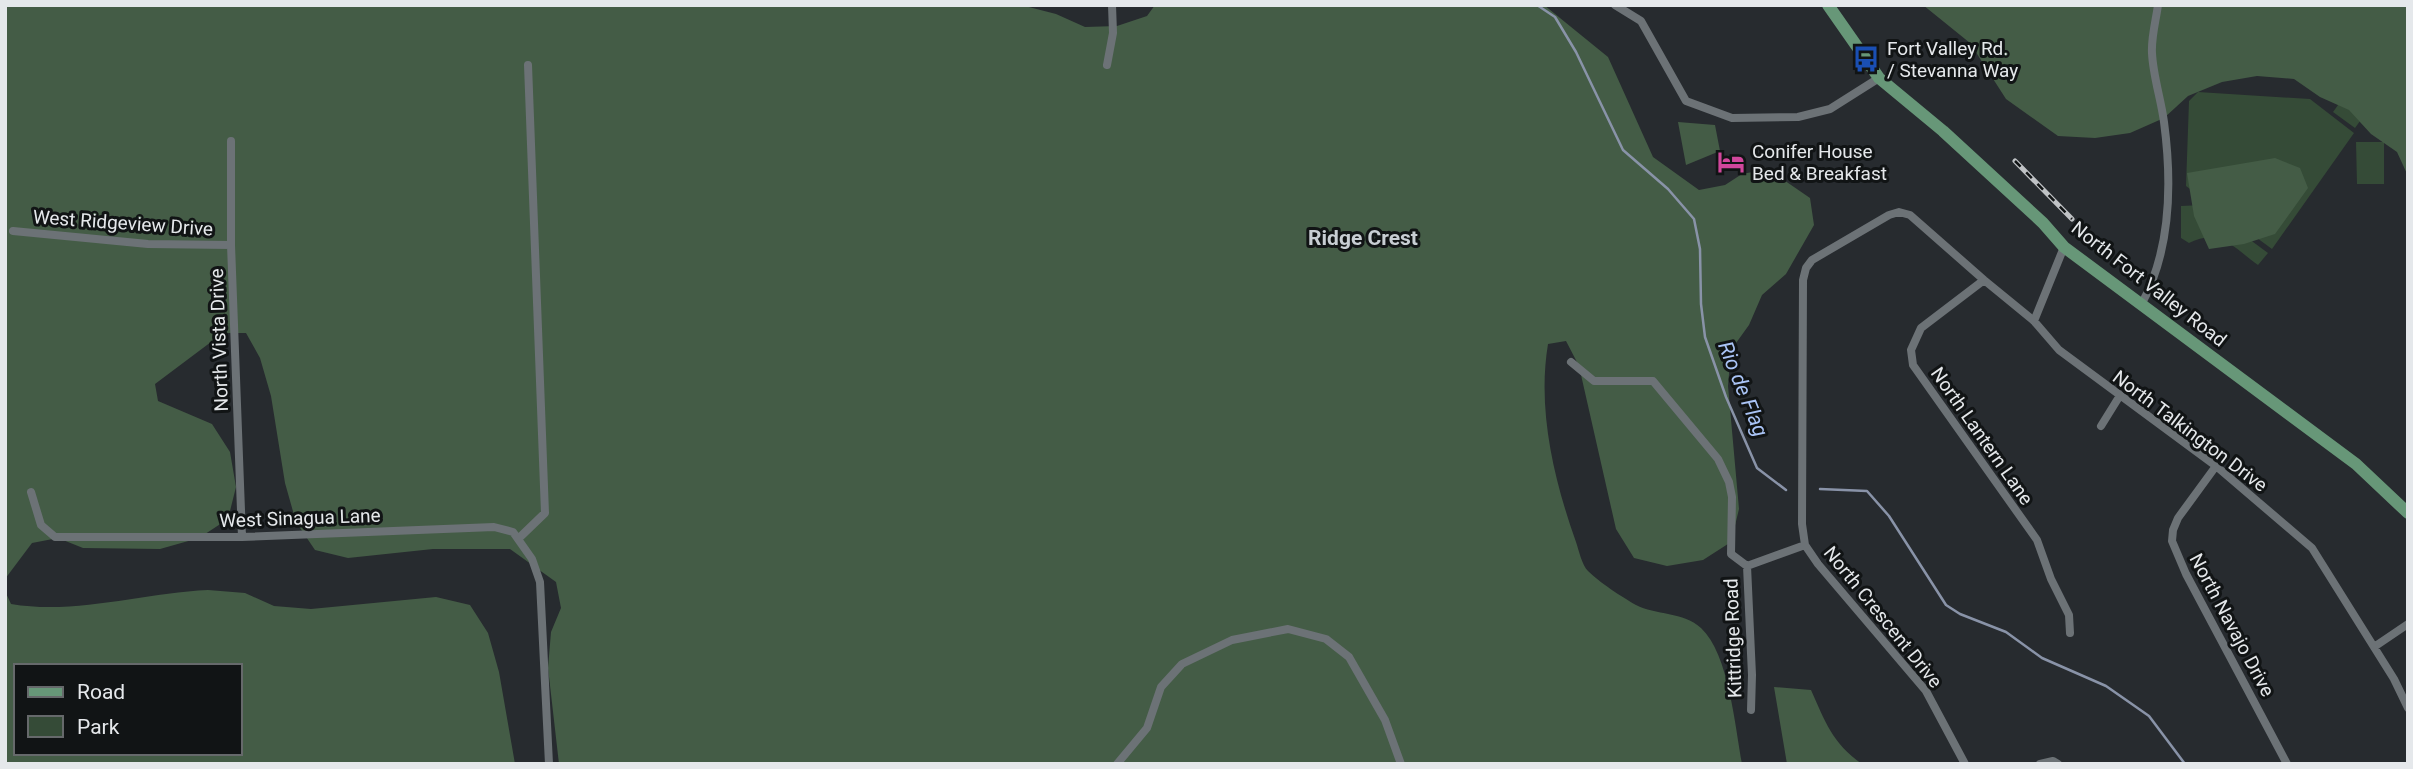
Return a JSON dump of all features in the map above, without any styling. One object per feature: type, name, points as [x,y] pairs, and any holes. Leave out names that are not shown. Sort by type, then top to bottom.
[{"type":"main road","name":"North Fort Valley Road","points":[[1828,5],[1879,78],[1943,131],[2043,223],[2064,247],[2356,464],[2408,513]]},
{"type":"street","points":[[1107,65],[1113,33],[1112,5]]},
{"type":"street","points":[[1615,5],[1641,21],[1686,101],[1732,118],[1798,117],[1830,109],[1879,78]]},
{"type":"street","points":[[2141,306],[2148,294],[2165,238],[2169,175],[2164,120],[2152,52],[2158,5]]},
{"type":"street","points":[[528,65],[545,513],[518,539],[532,559],[540,582],[549,764]]},
{"type":"street","name":"North Vista Drive","points":[[231,141],[231,245],[242,537]]},
{"type":"street","name":"North Crescent Drive","points":[[1910,215],[1899,212],[1889,215],[1812,260],[1805,268],[1802,524],[1805,545],[1818,564],[1926,691],[1965,764]]},
{"type":"street","name":"North Talkington Drive","points":[[1910,215],[1983,281],[2034,321],[2059,350],[2119,397],[2216,466],[2312,548],[2394,679],[2408,708]]},
{"type":"street","name":"West Ridgeview Drive","points":[[13,230],[148,244],[231,245]]},
{"type":"street","points":[[2034,321],[2064,247]]},
{"type":"street","name":"North Lantern Lane","points":[[1983,281],[1922,328],[1911,350],[1913,365],[2037,540],[2068,615],[2070,633]]},
{"type":"street","points":[[1571,362],[1594,381],[1653,381],[1666,396],[1718,459],[1729,482],[1732,498],[1731,554],[1746,566],[1805,545]]},
{"type":"street","points":[[2101,426],[2119,397]]},
{"type":"street","name":"North Navajo Drive","points":[[2216,466],[2178,518],[2172,541],[2186,574],[2287,764]]},
{"type":"street","name":"West Sinagua Lane","points":[[31,492],[41,524],[55,537],[242,537],[494,527],[513,532],[518,539]]},
{"type":"street","name":"Kittridge Road","points":[[1746,566],[1752,675],[1751,710]]},
{"type":"street","points":[[2374,646],[2408,624]]},
{"type":"street","points":[[1117,764],[1147,728],[1161,687],[1182,664],[1232,640],[1288,629],[1326,639],[1349,657],[1385,720],[1401,764]]},
{"type":"street","points":[[2040,764],[2053,761],[2058,764]]},
{"type":"green space","points":[[5,5],[1021,5],[1056,14],[1085,27],[1117,26],[1147,16],[1155,5],[1544,5],[1608,57],[1653,157],[1699,190],[1725,185],[1742,174],[1768,169],[1810,198],[1814,225],[1786,274],[1762,295],[1749,325],[1731,350],[1728,386],[1739,509],[1731,542],[1703,560],[1667,566],[1634,558],[1616,529],[1579,366],[1566,341],[1548,344],[1545,394],[1550,444],[1561,494],[1584,565],[1598,580],[1630,602],[1686,619],[1701,628],[1711,640],[1729,692],[1742,764],[559,764],[548,668],[551,632],[561,608],[556,582],[510,549],[433,549],[348,558],[315,550],[296,522],[285,483],[271,396],[260,358],[246,333],[223,333],[155,384],[158,401],[212,424],[230,452],[236,487],[228,519],[199,538],[160,549],[83,548],[58,538],[32,543],[5,579]]},
{"type":"green space","points":[[1923,5],[2408,5],[2408,176],[2397,152],[2371,134],[2349,110],[2320,97],[2294,79],[2257,76],[2222,82],[2188,96],[2164,118],[2130,133],[2095,138],[2058,136],[2006,99],[1970,43]]},
{"type":"green space","points":[[2198,92],[2310,99],[2354,133],[2272,249],[2186,186],[2189,101]]},
{"type":"green space","points":[[2346,94],[2368,110],[2355,128],[2333,112]]},
{"type":"green space","points":[[1678,122],[1715,125],[1720,151],[1686,165]]},
{"type":"green space","points":[[2356,142],[2384,142],[2384,184],[2357,184]]},
{"type":"green space","points":[[2275,158],[2300,168],[2308,188],[2275,234],[2244,244],[2209,249],[2194,216],[2187,173]]},
{"type":"green space","points":[[2203,205],[2268,253],[2258,265],[2233,246],[2218,239],[2200,239],[2189,243],[2181,238],[2181,206]]},
{"type":"green space","points":[[208,590],[245,593],[274,606],[311,609],[436,597],[470,605],[488,633],[499,672],[515,764],[5,764],[5,591],[11,604],[35,607],[109,602]]},
{"type":"green space","points":[[1774,687],[1811,690],[1836,740],[1862,764],[1787,764]]},
{"type":"waterway","name":"Rio de Flag","points":[[1537,5],[1555,17],[1576,52],[1623,150],[1668,189],[1694,219],[1700,249],[1701,304],[1705,337],[1726,397],[1757,468],[1786,490]]},
{"type":"waterway","name":"Rio de Flag","points":[[1820,489],[1867,491],[1889,516],[1946,605],[1960,614],[2006,632],[2042,658],[2106,686],[2149,716],[2185,764]]},
{"type":"railway","points":[[2015,161],[2072,219]]},
{"type":"place","name":"Fort Valley Rd. / Stevanna Way","points":[[1866,59]]},
{"type":"place","name":"Conifer House Bed & Breakfast","points":[[1731,162]]},
{"type":"district","name":"Ridge Crest","points":[[1363,238]]}]
